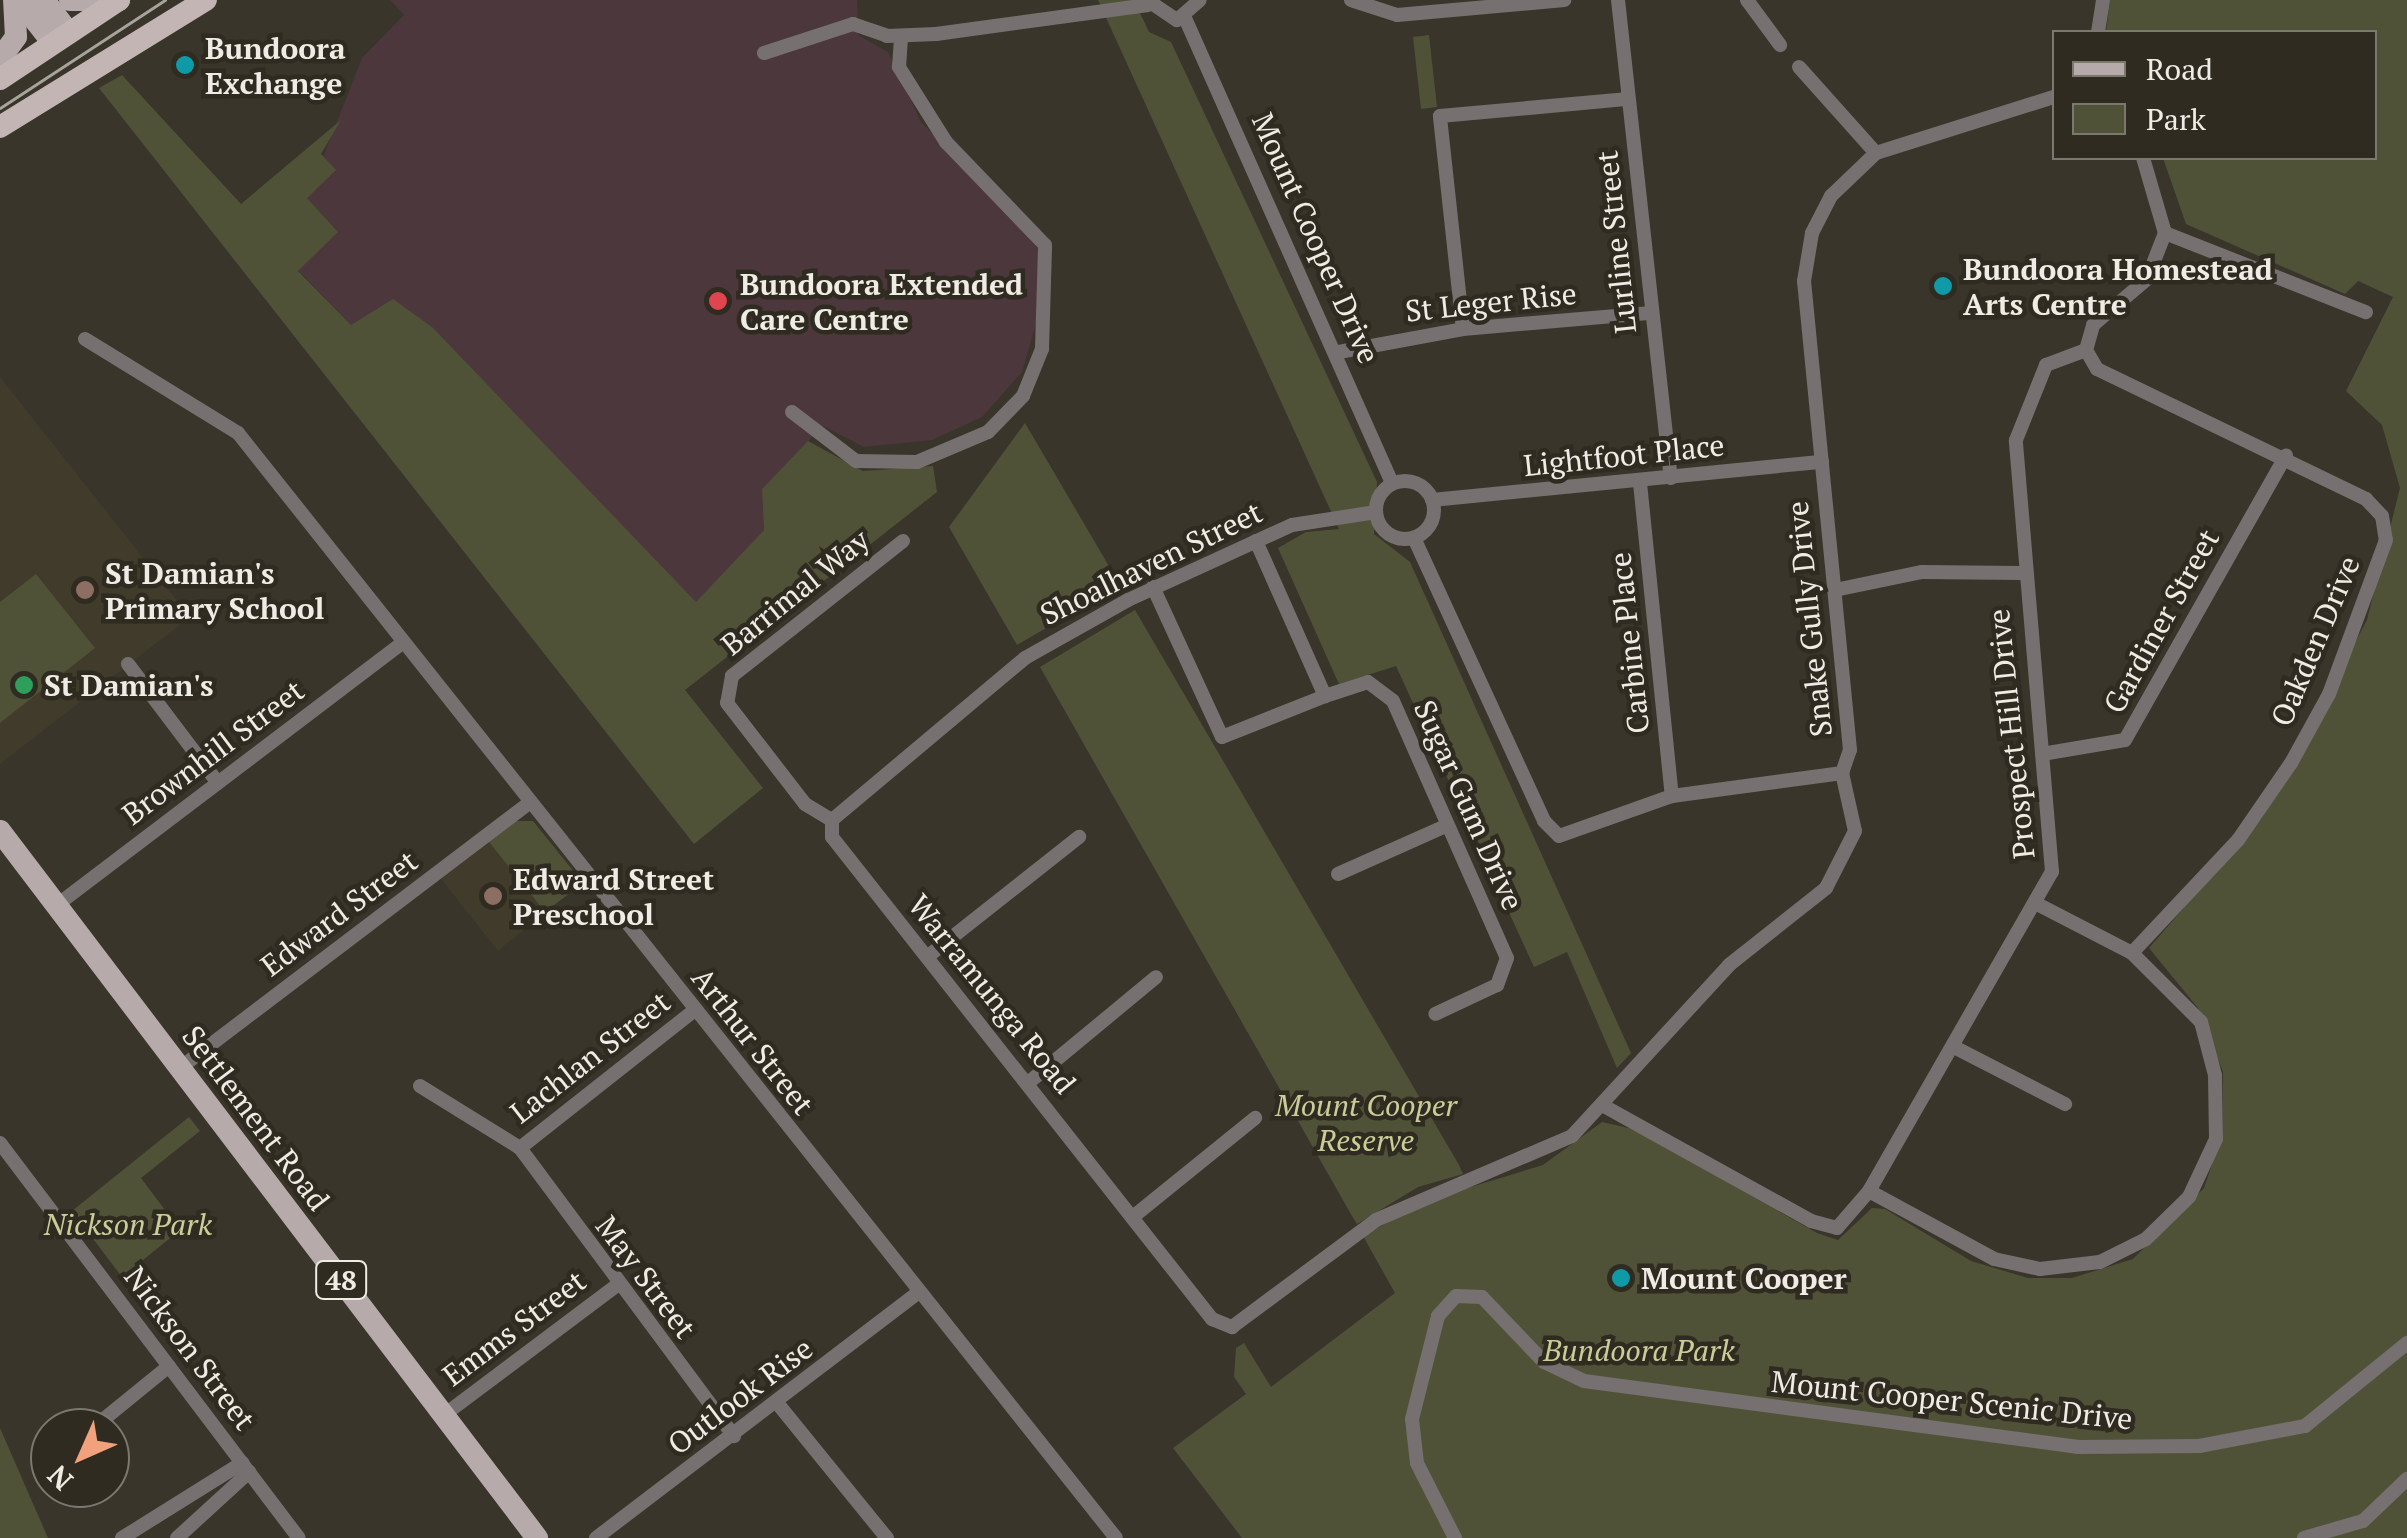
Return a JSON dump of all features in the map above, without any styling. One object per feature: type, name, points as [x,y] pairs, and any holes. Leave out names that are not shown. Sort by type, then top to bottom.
[{"type":"highway","points":[[0,79],[119,0]]},
{"type":"highway","points":[[0,127],[206,0]]},
{"type":"highway","points":[[61,38],[86,76]]},
{"type":"main road","points":[[16,0],[61,38]]},
{"type":"main road","points":[[0,59],[16,37],[16,0]]},
{"type":"main road","points":[[44,0],[61,38]]},
{"type":"main road","points":[[70,0],[119,0]]},
{"type":"main road","name":"Settlement Road","points":[[0,831],[537,1538]]},
{"type":"street","points":[[764,53],[853,24],[902,36],[1148,2],[1168,20],[1185,18],[1200,0]]},
{"type":"street","points":[[1351,0],[1397,15],[1564,0]]},
{"type":"street","name":"Lurline Street","points":[[1618,0],[1671,478]]},
{"type":"street","points":[[1746,0],[1780,45]]},
{"type":"street","points":[[2098,30],[2103,0]]},
{"type":"street","name":"Mount Cooper Drive","points":[[1185,18],[1339,352],[1392,483]]},
{"type":"street","points":[[792,412],[856,461],[918,462],[988,432],[1031,383],[1050,305],[1049,260],[1032,224],[946,142],[903,75],[902,36]]},
{"type":"street","points":[[1799,67],[1876,153]]},
{"type":"street","points":[[1463,329],[1440,116],[1628,98]]},
{"type":"street","name":"Snake Gully Drive","points":[[1232,1328],[1376,1220],[1538,1157],[1602,1105],[1729,964],[1826,888],[1855,831],[1842,773],[1850,750],[1805,261],[1831,196],[1876,153],[2052,99]]},
{"type":"street","points":[[2086,350],[2093,325],[2147,280],[2165,233],[2144,160]]},
{"type":"street","points":[[2165,233],[2366,312]]},
{"type":"street","name":"St Leger Rise","points":[[1339,352],[1463,329],[1651,313]]},
{"type":"street","name":"Arthur Street","points":[[85,339],[238,433],[916,1294],[1116,1538]]},
{"type":"street","name":"Oakden Drive","points":[[2086,350],[2096,369],[2286,455],[2382,516],[2386,540],[2368,600],[2291,763],[2238,840],[2132,953]]},
{"type":"street","name":"Prospect Hill Drive","points":[[1602,1105],[1811,1221],[1837,1228],[1870,1192],[2036,903],[2054,860],[2022,573],[2021,411],[2046,365],[2086,350]]},
{"type":"street","name":"Gardiner Street","points":[[2042,754],[2125,740],[2286,455]]},
{"type":"street","name":"Lightfoot Place","points":[[1432,500],[1640,483],[1822,462]]},
{"type":"street","points":[[1413,482],[1432,500],[1429,526],[1414,538],[1389,534],[1376,512],[1392,483],[1413,482]]},
{"type":"street","name":"Carbine Place","points":[[1640,483],[1672,796]]},
{"type":"street","name":"Shoalhaven Street","points":[[832,820],[1025,658],[1153,587],[1256,541],[1303,522],[1376,512]]},
{"type":"street","points":[[1414,538],[1544,822],[1560,836],[1580,835],[1672,796],[1842,773]]},
{"type":"street","name":"Barrimal Way","points":[[725,688],[902,541]]},
{"type":"street","points":[[1256,541],[1325,696]]},
{"type":"street","points":[[1835,590],[1892,585],[1922,572],[2022,573]]},
{"type":"street","name":"Sugar Gum Drive","points":[[1153,587],[1222,737],[1368,682],[1386,690],[1508,964],[1497,986],[1435,1014]]},
{"type":"street","name":"Brownhill Street","points":[[57,905],[403,642]]},
{"type":"street","points":[[128,664],[218,783]]},
{"type":"street","name":"Warramunga Road","points":[[725,688],[727,704],[805,804],[832,820],[832,837],[1134,1216],[1212,1320],[1232,1328]]},
{"type":"street","name":"Edward Street","points":[[180,1068],[530,802]]},
{"type":"street","points":[[1338,874],[1448,824]]},
{"type":"street","points":[[927,957],[1078,836]]},
{"type":"street","points":[[1870,1192],[1994,1259],[2040,1268],[2100,1262],[2146,1239],[2190,1197],[2216,1138],[2215,1075],[2201,1022],[2132,953],[2036,903]]},
{"type":"street","points":[[1028,1083],[1156,977]]},
{"type":"street","name":"Lachlan Street","points":[[520,1148],[696,1010]]},
{"type":"street","points":[[1954,1047],[2066,1104]]},
{"type":"street","points":[[420,1086],[520,1148]]},
{"type":"street","points":[[1134,1216],[1255,1118]]},
{"type":"street","name":"Nickson Street","points":[[0,1143],[299,1538]]},
{"type":"street","name":"May Street","points":[[520,1148],[617,1285],[734,1436]]},
{"type":"street","name":"Emms Street","points":[[444,1415],[617,1285]]},
{"type":"street","name":"Outlook Rise","points":[[596,1538],[778,1404],[916,1294]]},
{"type":"street","name":"Mount Cooper Scenic Drive","points":[[1455,1538],[1417,1464],[1412,1419],[1418,1374],[1456,1296],[1482,1297],[1544,1362],[1584,1381],[2079,1447],[2198,1446],[2304,1426],[2407,1343]]},
{"type":"street","points":[[118,1408],[169,1366]]},
{"type":"street","points":[[778,1404],[887,1538]]},
{"type":"street","points":[[122,1538],[246,1467]]},
{"type":"street","points":[[177,1538],[246,1467]]},
{"type":"street","points":[[2304,1538],[2363,1521],[2407,1479]]},
{"type":"shaded area","name":"Bundoora Extended Care Centre","points":[[390,0],[857,0],[858,35],[888,52],[921,122],[1029,230],[1041,256],[1040,310],[1022,372],[982,417],[932,440],[864,447],[823,426],[762,489],[764,530],[696,603],[597,503],[351,325],[298,270],[338,232],[307,198],[362,58],[404,15]]},
{"type":"shaded area","name":"St Damian's Primary School","points":[[0,377],[190,617],[0,764]]},
{"type":"shaded area","name":"Edward Street Preschool","points":[[489,842],[545,912],[498,951],[441,879]]},
{"type":"green space","points":[[1098,0],[1134,0],[1149,32],[1171,42],[1377,482],[1374,534],[1410,562],[1631,1053],[1617,1068],[1567,952],[1534,967],[1396,666],[1339,684],[1278,548],[1306,532],[1339,529]]},
{"type":"green space","name":"Bundoora Park","points":[[2110,0],[2407,0],[2407,1538],[1242,1538],[1173,1448],[1246,1394],[1234,1377],[1236,1348],[1244,1343],[1271,1387],[1395,1293],[1363,1236],[1428,1200],[1543,1165],[1602,1122],[1633,1129],[1817,1233],[1838,1240],[1872,1208],[1885,1209],[1971,1261],[2028,1278],[2072,1278],[2133,1259],[2204,1188],[2223,1132],[2223,1072],[2198,1008],[2149,948],[2262,818],[2367,620],[2400,488],[2382,425],[2346,391],[2393,297],[2358,281],[2345,294],[2186,224],[2164,160],[2377,160],[2377,30],[2106,30]]},
{"type":"green space","points":[[1429,35],[1437,107],[1421,109],[1413,37]]},
{"type":"green space","points":[[122,75],[241,204],[341,120],[321,154],[336,170],[307,198],[338,232],[298,271],[351,325],[393,299],[432,327],[696,602],[764,530],[762,489],[808,441],[863,471],[933,466],[937,492],[685,690],[763,788],[694,844],[99,88]]},
{"type":"green space","points":[[1025,423],[1120,585],[1017,645],[949,527]]},
{"type":"green space","name":"St Damian's","points":[[36,574],[95,648],[0,723],[0,602]]},
{"type":"green space","name":"Mount Cooper Reserve","points":[[1135,610],[1463,1174],[1418,1187],[1357,1224],[1040,667]]},
{"type":"green space","points":[[515,821],[533,821],[583,883],[545,912],[489,842]]},
{"type":"green space","name":"Nickson Park","points":[[189,1117],[200,1131],[141,1178],[180,1230],[122,1277],[72,1211]]},
{"type":"green space","points":[[0,1428],[30,1497],[30,1508],[35,1508],[48,1538],[0,1538]]},
{"type":"tram line","points":[[0,108],[165,0]]},
{"type":"place","name":"Bundoora Exchange","points":[[185,65]]},
{"type":"place","name":"Bundoora Homestead Arts Centre","points":[[1943,286]]},
{"type":"place","name":"Bundoora Extended Care Centre","points":[[718,301]]},
{"type":"place","name":"St Damian's Primary School","points":[[85,590]]},
{"type":"place","name":"St Damian's","points":[[24,685]]},
{"type":"place","name":"Edward Street Preschool","points":[[493,896]]},
{"type":"place","name":"Mount Cooper","points":[[1621,1278]]}]
